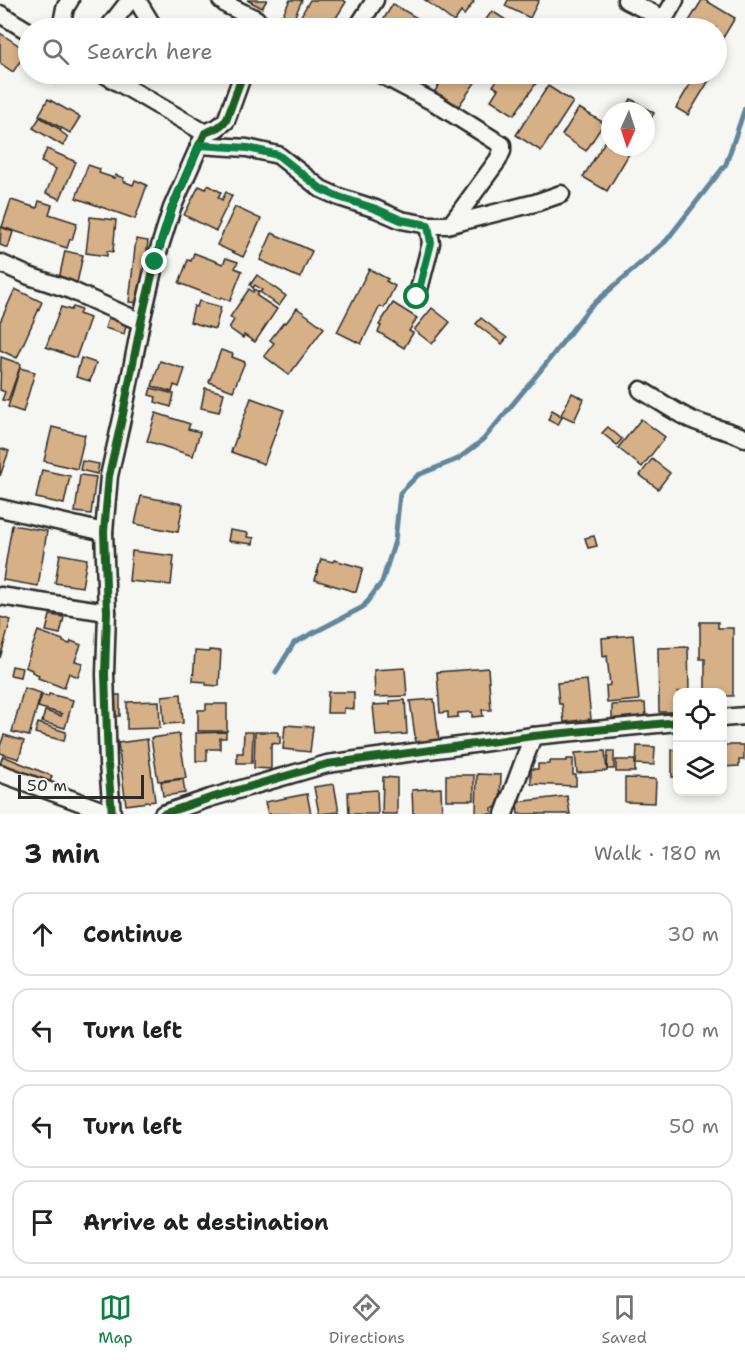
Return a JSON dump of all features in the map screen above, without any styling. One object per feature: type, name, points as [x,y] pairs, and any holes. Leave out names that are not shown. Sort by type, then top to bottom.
[{"type":"street","points":[[63,18],[70,0]]},
{"type":"street","points":[[116,18],[130,0]]},
{"type":"street","points":[[137,0],[148,18]]},
{"type":"street","points":[[221,0],[256,18]]},
{"type":"street","points":[[363,18],[375,0]]},
{"type":"street","points":[[626,0],[660,17],[667,14],[675,0]]},
{"type":"street","points":[[0,14],[18,25]]},
{"type":"street","points":[[119,84],[202,139],[278,155],[321,189],[401,220],[428,225],[452,224],[561,195]]},
{"type":"street","points":[[0,773],[112,814],[105,674],[107,612],[104,532],[109,476],[155,262],[172,208],[202,139],[226,121],[239,84]]},
{"type":"street","points":[[399,84],[437,104],[502,145],[498,160],[452,224]]},
{"type":"street","points":[[417,297],[431,243],[428,225]]},
{"type":"street","points":[[0,263],[68,289],[141,322]]},
{"type":"street","points":[[641,390],[687,417],[745,438]]},
{"type":"street","points":[[0,508],[104,532]]},
{"type":"street","points":[[0,597],[107,612]]},
{"type":"street","points":[[727,718],[745,716]]},
{"type":"street","points":[[164,814],[210,798],[327,764],[533,736],[673,722]]},
{"type":"street","points":[[504,814],[533,736]]},
{"type":"building","points":[[247,0],[267,0],[262,8]]},
{"type":"building","points":[[290,0],[302,0],[294,18],[281,18]]},
{"type":"building","points":[[310,0],[343,0],[346,2],[336,18],[300,18]]},
{"type":"building","points":[[425,0],[471,0],[474,2],[464,15],[461,12],[457,18],[449,18]]},
{"type":"building","points":[[508,0],[539,0],[530,18],[505,6]]},
{"type":"building","points":[[702,0],[705,0],[735,18],[727,31],[727,18],[691,18]]},
{"type":"building","points":[[393,4],[417,18],[384,18]]},
{"type":"building","points":[[492,11],[503,18],[487,18]]},
{"type":"building","points":[[0,33],[18,45],[18,64],[13,72],[0,63]]},
{"type":"building","points":[[440,84],[474,84],[456,110],[433,94]]},
{"type":"building","points":[[494,84],[536,84],[514,115],[491,100],[498,89],[493,86]]},
{"type":"building","points":[[690,84],[707,84],[688,115],[676,108]]},
{"type":"building","points":[[548,86],[573,102],[541,151],[516,135]]},
{"type":"building","points":[[48,99],[80,117],[70,133],[39,115]]},
{"type":"building","points":[[579,108],[601,121],[601,128],[586,151],[562,135]]},
{"type":"building","points":[[40,117],[68,137],[63,146],[33,128]]},
{"type":"building","points":[[601,148],[601,156],[628,156],[607,191],[583,177]]},
{"type":"building","points":[[47,149],[76,162],[60,199],[46,193],[56,169],[41,162]]},
{"type":"building","points":[[88,165],[100,169],[99,173],[114,178],[115,175],[124,178],[123,181],[133,185],[135,180],[147,185],[135,219],[76,198]]},
{"type":"building","points":[[208,185],[221,192],[218,197],[222,200],[226,192],[232,196],[216,231],[184,215],[199,186],[206,189]]},
{"type":"building","points":[[11,200],[37,208],[39,201],[52,205],[49,214],[77,223],[67,248],[2,227]]},
{"type":"building","points":[[235,207],[261,219],[243,257],[217,245]]},
{"type":"building","points":[[90,217],[116,220],[113,252],[107,251],[107,256],[86,253]]},
{"type":"building","points":[[1,227],[13,232],[8,248],[0,245]]},
{"type":"building","points":[[272,233],[312,251],[300,278],[260,260]]},
{"type":"building","points":[[136,239],[148,241],[141,303],[129,302]]},
{"type":"building","points":[[65,251],[83,255],[77,283],[59,279]]},
{"type":"building","points":[[194,253],[223,264],[226,258],[238,262],[235,268],[242,271],[230,301],[179,283],[188,260],[191,261]]},
{"type":"building","points":[[369,269],[388,279],[386,281],[395,286],[384,308],[380,306],[361,344],[337,332]]},
{"type":"building","points":[[257,275],[286,296],[279,306],[260,292],[262,290],[255,285],[253,288],[250,285]]},
{"type":"building","points":[[15,289],[42,302],[17,358],[0,350],[0,322]]},
{"type":"building","points":[[249,289],[259,292],[257,296],[277,309],[255,342],[244,335],[243,338],[229,328],[234,320],[230,317]]},
{"type":"building","points":[[199,301],[221,307],[215,329],[190,322],[194,306],[197,307]]},
{"type":"building","points":[[393,303],[417,318],[409,331],[413,333],[404,348],[378,332],[381,326],[379,325]]},
{"type":"building","points":[[61,307],[81,310],[79,314],[90,318],[76,358],[46,347]]},
{"type":"building","points":[[297,308],[324,328],[289,375],[264,356],[274,343],[270,340]]},
{"type":"building","points":[[432,308],[450,322],[432,344],[414,330]]},
{"type":"building","points":[[109,316],[127,322],[124,334],[105,328]]},
{"type":"building","points":[[481,318],[507,338],[502,344],[476,324]]},
{"type":"building","points":[[221,350],[245,362],[233,391],[209,382]]},
{"type":"building","points":[[1,357],[21,364],[8,401],[2,400],[5,392],[0,390]]},
{"type":"building","points":[[81,358],[96,363],[90,381],[76,377]]},
{"type":"building","points":[[160,361],[185,369],[179,387],[174,385],[172,392],[152,386]]},
{"type":"building","points":[[20,368],[35,372],[23,412],[8,407]]},
{"type":"building","points":[[151,388],[174,394],[171,407],[155,402],[156,397],[149,395]]},
{"type":"building","points":[[205,388],[224,393],[219,412],[201,408]]},
{"type":"building","points":[[572,393],[584,399],[574,421],[561,415]]},
{"type":"building","points":[[251,398],[284,410],[264,464],[231,452]]},
{"type":"building","points":[[552,410],[562,417],[558,425],[548,420]]},
{"type":"building","points":[[156,413],[190,424],[188,429],[200,432],[193,456],[147,441]]},
{"type":"building","points":[[641,419],[665,437],[642,467],[618,448]]},
{"type":"building","points":[[52,427],[85,435],[77,469],[44,461]]},
{"type":"building","points":[[608,427],[622,439],[617,445],[602,433]]},
{"type":"building","points":[[0,448],[9,451],[0,476]]},
{"type":"building","points":[[652,459],[670,473],[658,489],[640,475]]},
{"type":"building","points":[[82,461],[99,464],[97,474],[80,470]]},
{"type":"building","points":[[42,470],[70,476],[64,504],[36,498]]},
{"type":"building","points":[[80,475],[96,477],[91,514],[75,512]]},
{"type":"building","points":[[141,496],[183,504],[178,532],[135,524]]},
{"type":"building","points":[[12,525],[47,531],[38,586],[3,580]]},
{"type":"building","points":[[230,530],[248,533],[247,537],[254,538],[253,544],[228,541]]},
{"type":"building","points":[[594,536],[597,546],[588,548],[585,538]]},
{"type":"building","points":[[132,551],[174,556],[171,585],[129,581]]},
{"type":"building","points":[[60,554],[87,559],[82,587],[55,583]]},
{"type":"building","points":[[321,559],[363,568],[356,592],[315,580]]},
{"type":"building","points":[[50,615],[64,617],[60,634],[46,631]]},
{"type":"building","points":[[0,617],[11,620],[0,658]]},
{"type":"building","points":[[700,622],[718,622],[718,628],[733,628],[733,696],[727,696],[727,688],[705,688],[705,659],[700,659]]},
{"type":"building","points":[[38,631],[63,640],[63,642],[70,644],[71,641],[81,645],[75,661],[83,663],[78,677],[69,673],[64,688],[38,678],[39,675],[25,667]]},
{"type":"building","points":[[633,635],[639,700],[607,703],[606,686],[610,685],[607,656],[603,657],[602,638]]},
{"type":"building","points":[[688,647],[689,688],[673,688],[673,712],[659,712],[658,648]]},
{"type":"building","points":[[209,650],[221,651],[219,686],[193,681],[195,651],[209,652]]},
{"type":"building","points":[[12,666],[22,668],[20,677],[10,675]]},
{"type":"building","points":[[405,668],[407,696],[375,697],[374,670]]},
{"type":"building","points":[[488,668],[491,710],[482,710],[483,716],[472,717],[472,712],[458,713],[458,717],[448,718],[448,712],[440,713],[437,672]]},
{"type":"building","points":[[587,680],[591,719],[564,722],[557,683]]},
{"type":"building","points":[[24,688],[41,693],[29,736],[12,732]]},
{"type":"building","points":[[328,692],[354,692],[354,709],[344,708],[344,713],[327,713]]},
{"type":"building","points":[[49,694],[73,700],[65,728],[42,722],[45,711],[61,716],[62,714],[38,707],[42,695],[48,697]]},
{"type":"building","points":[[181,694],[183,723],[164,724],[162,696]]},
{"type":"building","points":[[110,695],[120,695],[120,716],[110,716]]},
{"type":"building","points":[[434,699],[439,740],[416,743],[410,701]]},
{"type":"building","points":[[405,700],[407,734],[376,736],[373,705]]},
{"type":"building","points":[[159,701],[160,728],[127,729],[127,702]]},
{"type":"building","points":[[645,703],[646,718],[612,719],[612,705]]},
{"type":"building","points":[[206,704],[227,704],[227,731],[198,731],[198,710],[206,710]]},
{"type":"building","points":[[38,723],[66,732],[64,741],[35,733]]},
{"type":"building","points":[[285,725],[313,727],[310,752],[283,749]]},
{"type":"building","points":[[226,732],[226,738],[220,738],[220,749],[207,749],[207,761],[196,761],[196,733]]},
{"type":"building","points":[[244,732],[253,732],[252,763],[237,763],[237,753],[243,753]]},
{"type":"building","points":[[255,732],[278,732],[280,736],[280,744],[271,743],[271,769],[254,768]]},
{"type":"building","points":[[179,734],[186,778],[158,781],[151,738]]},
{"type":"building","points":[[4,735],[24,741],[19,759],[0,753]]},
{"type":"building","points":[[147,739],[155,801],[126,805],[118,743]]},
{"type":"building","points":[[727,745],[744,745],[744,760],[739,760],[739,766],[727,767]]},
{"type":"building","points":[[637,746],[655,747],[654,765],[636,764]]},
{"type":"building","points":[[672,750],[673,750],[673,777]]},
{"type":"building","points":[[605,751],[607,771],[577,773],[575,753]]},
{"type":"building","points":[[608,751],[614,751],[614,769],[607,769]]},
{"type":"building","points":[[3,756],[52,776],[49,784],[0,763]]},
{"type":"building","points":[[567,759],[573,759],[576,786],[531,784],[531,769],[538,769],[538,764],[550,764],[550,761],[567,761]]},
{"type":"building","points":[[616,760],[635,760],[635,772],[616,772]]},
{"type":"building","points":[[477,774],[501,775],[500,802],[492,808],[492,814],[476,814]]},
{"type":"building","points":[[446,775],[474,775],[474,800],[446,800]]},
{"type":"building","points":[[383,777],[397,778],[397,814],[382,814]]},
{"type":"building","points":[[625,778],[656,779],[655,803],[625,802]]},
{"type":"building","points":[[183,779],[185,793],[163,796],[161,782]]},
{"type":"building","points":[[334,784],[339,812],[319,814],[314,787]]},
{"type":"building","points":[[441,788],[442,814],[413,814],[412,790]]},
{"type":"building","points":[[377,790],[378,814],[349,814],[348,792]]},
{"type":"building","points":[[307,794],[311,814],[268,814],[265,802]]},
{"type":"building","points":[[567,796],[570,814],[518,814],[517,802]]},
{"type":"waterway","points":[[276,672],[294,643],[363,607],[382,582],[395,541],[400,493],[418,475],[458,459],[483,440],[589,308],[666,241],[726,164],[745,108]]},
{"type":"cycle path","points":[[112,814],[105,674],[107,612],[104,532],[109,476],[155,262],[172,208],[205,133],[226,121],[239,84]]},
{"type":"cycle path","points":[[163,814],[327,764],[533,736],[673,722]]},
{"type":"route","points":[[155,262],[172,208],[199,145],[248,148],[278,155],[321,189],[339,197],[358,202],[401,220],[428,225],[431,243],[417,297]]}]
